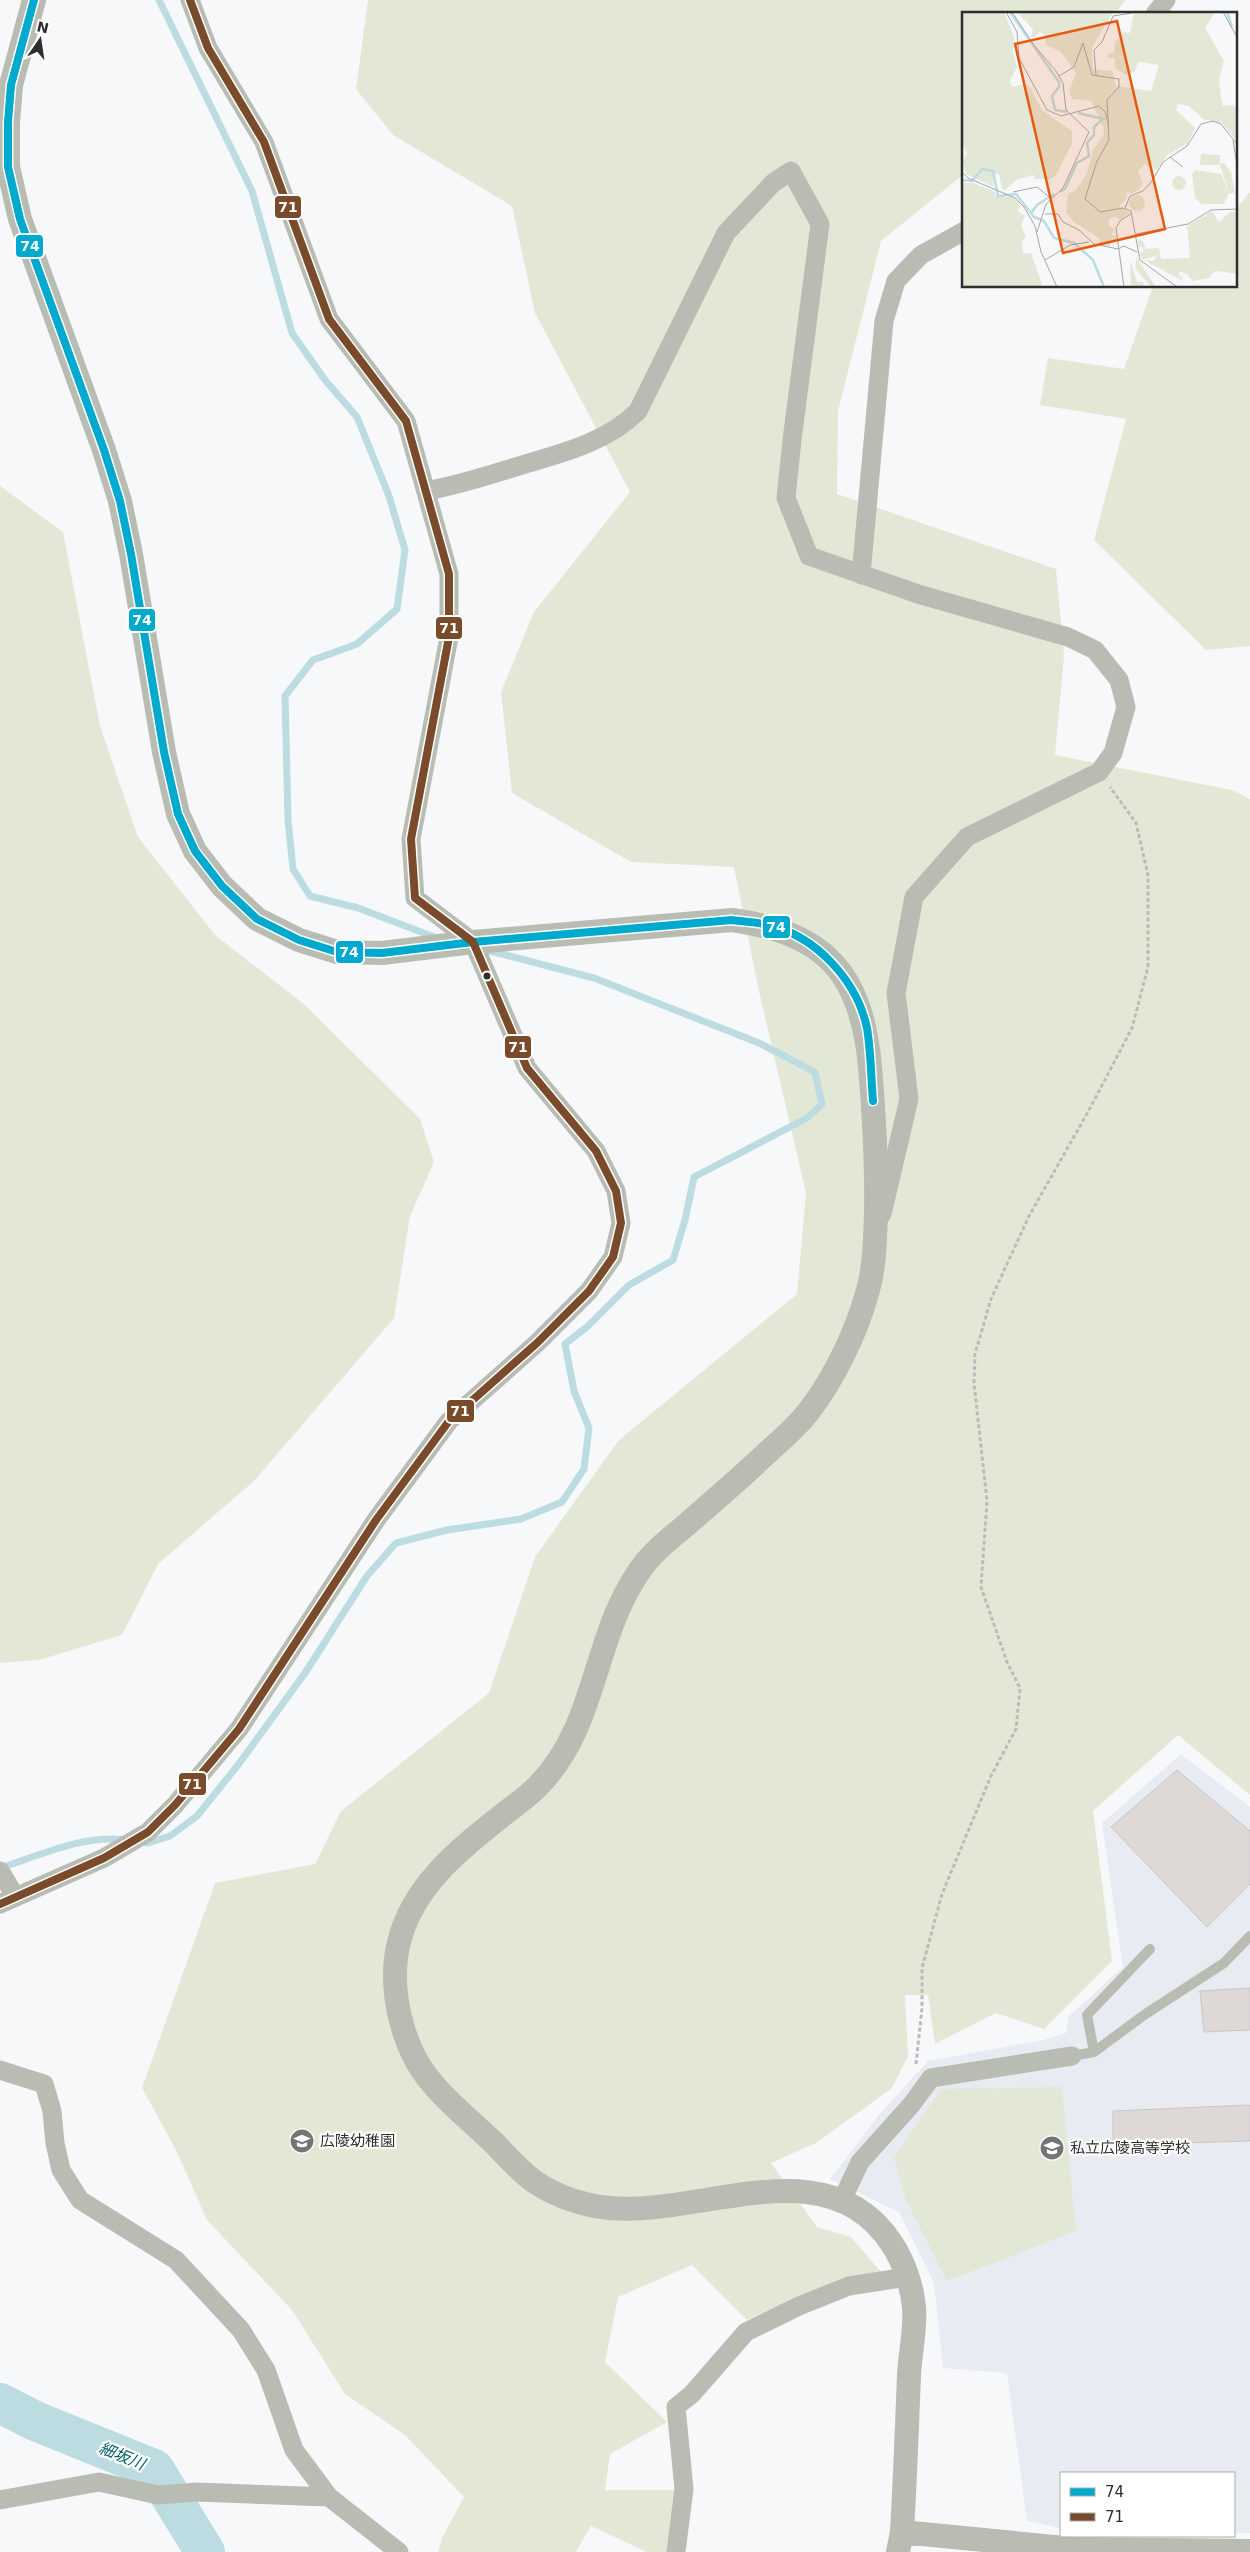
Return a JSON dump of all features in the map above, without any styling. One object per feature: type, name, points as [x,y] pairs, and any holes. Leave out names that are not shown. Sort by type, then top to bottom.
[{"type":"street","points":[[34,0],[11,85],[8,122],[8,167],[20,219],[104,450],[120,501],[131,554],[164,752],[178,814],[195,851],[222,886],[258,919],[299,940],[337,952],[382,953],[473,942],[732,920],[771,926],[808,942],[836,966],[856,996],[866,1028],[876,1160],[875,1244]]},
{"type":"street","points":[[0,1871],[8,1900],[104,1858],[148,1832],[175,1805],[239,1729],[376,1520],[449,1421],[537,1343],[589,1291],[613,1257],[621,1223],[616,1191],[596,1152],[527,1068],[473,942],[414,898],[411,840],[449,637],[449,574],[406,421],[329,319],[264,142],[208,48],[190,0]]},
{"type":"street","points":[[1157,12],[1166,0]]},
{"type":"street","points":[[426,491],[457,485],[579,448],[625,425],[638,411],[726,234],[773,183],[790,171],[820,224],[786,498],[809,556],[918,594],[1068,637],[1095,650],[1119,680],[1126,708],[1113,753],[1099,772],[967,837],[914,897],[896,993],[909,1099],[875,1244],[869,1288],[852,1332],[834,1370],[808,1413],[742,1476],[655,1552],[636,1575],[617,1615],[571,1744],[538,1786],[461,1848],[434,1876],[414,1906],[399,1942],[395,1983],[400,2023],[414,2058],[434,2085],[534,2182],[564,2197],[606,2208],[660,2207],[776,2190],[815,2192],[842,2200],[873,2219],[895,2248],[907,2277],[915,2310],[900,2542],[1074,2549],[1250,2551]]},
{"type":"street","points":[[862,575],[884,321],[896,281],[921,255],[962,232]]},
{"type":"street","points":[[842,2200],[860,2162],[912,2104],[931,2078],[1072,2056]]},
{"type":"street","points":[[0,2070],[44,2084],[52,2111],[55,2144],[62,2170],[80,2200],[176,2260],[242,2330],[266,2370],[294,2450],[328,2496],[399,2552]]},
{"type":"street","points":[[676,2552],[684,2490],[676,2407],[692,2394],[746,2332],[798,2306],[849,2286],[907,2277]]},
{"type":"street","points":[[0,2500],[99,2482],[158,2495],[197,2492],[328,2496]]},
{"type":"lane","points":[[1072,2056],[1094,2052],[1144,2015],[1224,1963],[1250,1936]]},
{"type":"lane","points":[[1094,2052],[1087,2015],[1150,1949]]},
{"type":"path","points":[[916,2066],[922,2008],[922,1968],[942,1894],[991,1776],[1016,1729],[1020,1688],[1007,1662],[981,1587],[987,1501],[974,1383],[975,1354],[990,1299],[1028,1216],[1088,1112],[1132,1028],[1148,967],[1148,875],[1136,823],[1099,772]]},
{"type":"shaded area","name":"私立広陵高等学校","points":[[1181,1754],[1250,1807],[1250,2533],[1235,2533],[1235,2472],[1060,2472],[1060,2528],[1027,2521],[1007,2373],[943,2368],[934,2283],[899,2212],[830,2179],[878,2116],[928,2061],[1043,2040],[1066,2033],[1069,2016],[1123,1967],[1102,1823]]},
{"type":"green space","points":[[368,0],[1126,0],[1117,12],[962,12],[962,176],[881,241],[838,411],[837,494],[1056,569],[1064,656],[1055,755],[1232,790],[1250,799],[1250,1795],[1178,1735],[1093,1811],[1112,1961],[1044,2029],[996,2013],[935,2044],[928,1995],[905,1995],[908,2056],[892,2088],[816,2143],[771,2163],[817,2227],[851,2237],[881,2272],[798,2297],[747,2320],[692,2265],[618,2297],[605,2362],[667,2422],[610,2454],[605,2490],[676,2490],[667,2552],[647,2552],[591,2526],[576,2552],[438,2552],[442,2538],[464,2497],[405,2435],[345,2394],[292,2310],[207,2220],[176,2150],[142,2088],[215,1883],[315,1864],[341,1811],[489,1693],[535,1557],[619,1440],[797,1294],[806,1193],[758,987],[734,867],[631,862],[512,793],[501,692],[534,612],[630,492],[535,313],[512,206],[393,135],[356,89]]},
{"type":"green space","points":[[1250,192],[1250,646],[1206,650],[1094,540],[1126,419],[1040,405],[1048,358],[1124,369],[1152,288],[1238,288],[1238,207]]},
{"type":"green space","points":[[0,486],[63,532],[100,726],[138,837],[215,935],[305,1005],[420,1119],[434,1162],[410,1216],[394,1318],[254,1481],[158,1564],[122,1635],[39,1660],[0,1663]]},
{"type":"green space","points":[[1062,2087],[1076,2231],[947,2281],[906,2200],[894,2158],[941,2089]]},
{"type":"building","points":[[1177,1770],[1250,1831],[1250,1884],[1207,1927],[1111,1827]]},
{"type":"building","points":[[1250,1988],[1250,2030],[1204,2032],[1200,1991]]},
{"type":"building","points":[[1250,2105],[1250,2141],[1113,2145],[1113,2111]]},
{"type":"waterway","points":[[159,0],[252,191],[292,333],[325,380],[357,417],[389,496],[405,550],[397,609],[357,644],[313,660],[285,696],[288,820],[293,869],[310,896],[358,908],[437,938]]},
{"type":"waterway","points":[[140,1842],[148,1843],[170,1836],[197,1816],[238,1765],[305,1673],[367,1576],[396,1543],[447,1530],[521,1519],[562,1502],[584,1469],[589,1428],[574,1391],[565,1344],[588,1326],[629,1285],[673,1260],[685,1220],[694,1177],[807,1118],[822,1104],[815,1072],[759,1043],[594,978],[486,950]]},
{"type":"waterway","points":[[0,1868],[79,1843],[95,1840],[127,1840]]},
{"type":"waterway","name":"細坂川","points":[[0,2403],[35,2421],[154,2469],[205,2552]]},
{"type":"transit line","name":"74","points":[[34,0],[11,85],[8,122],[8,167],[20,219],[104,450],[120,501],[131,554],[164,752],[178,814],[195,851],[222,886],[257,919],[299,940],[337,952],[382,953],[473,942],[732,920],[764,924],[787,931],[818,950],[832,963],[854,994],[867,1028],[873,1101]]},
{"type":"transit line","name":"71","points":[[0,1904],[104,1858],[148,1832],[175,1805],[239,1729],[376,1520],[449,1421],[537,1343],[589,1291],[613,1257],[621,1223],[616,1191],[596,1151],[527,1068],[473,942],[415,898],[411,839],[449,637],[449,574],[406,421],[329,319],[264,142],[208,48],[190,0]]},
{"type":"place","name":"広陵幼稚園","points":[[302,2141]]},
{"type":"place","name":"私立広陵高等学校","points":[[1052,2148]]}]
